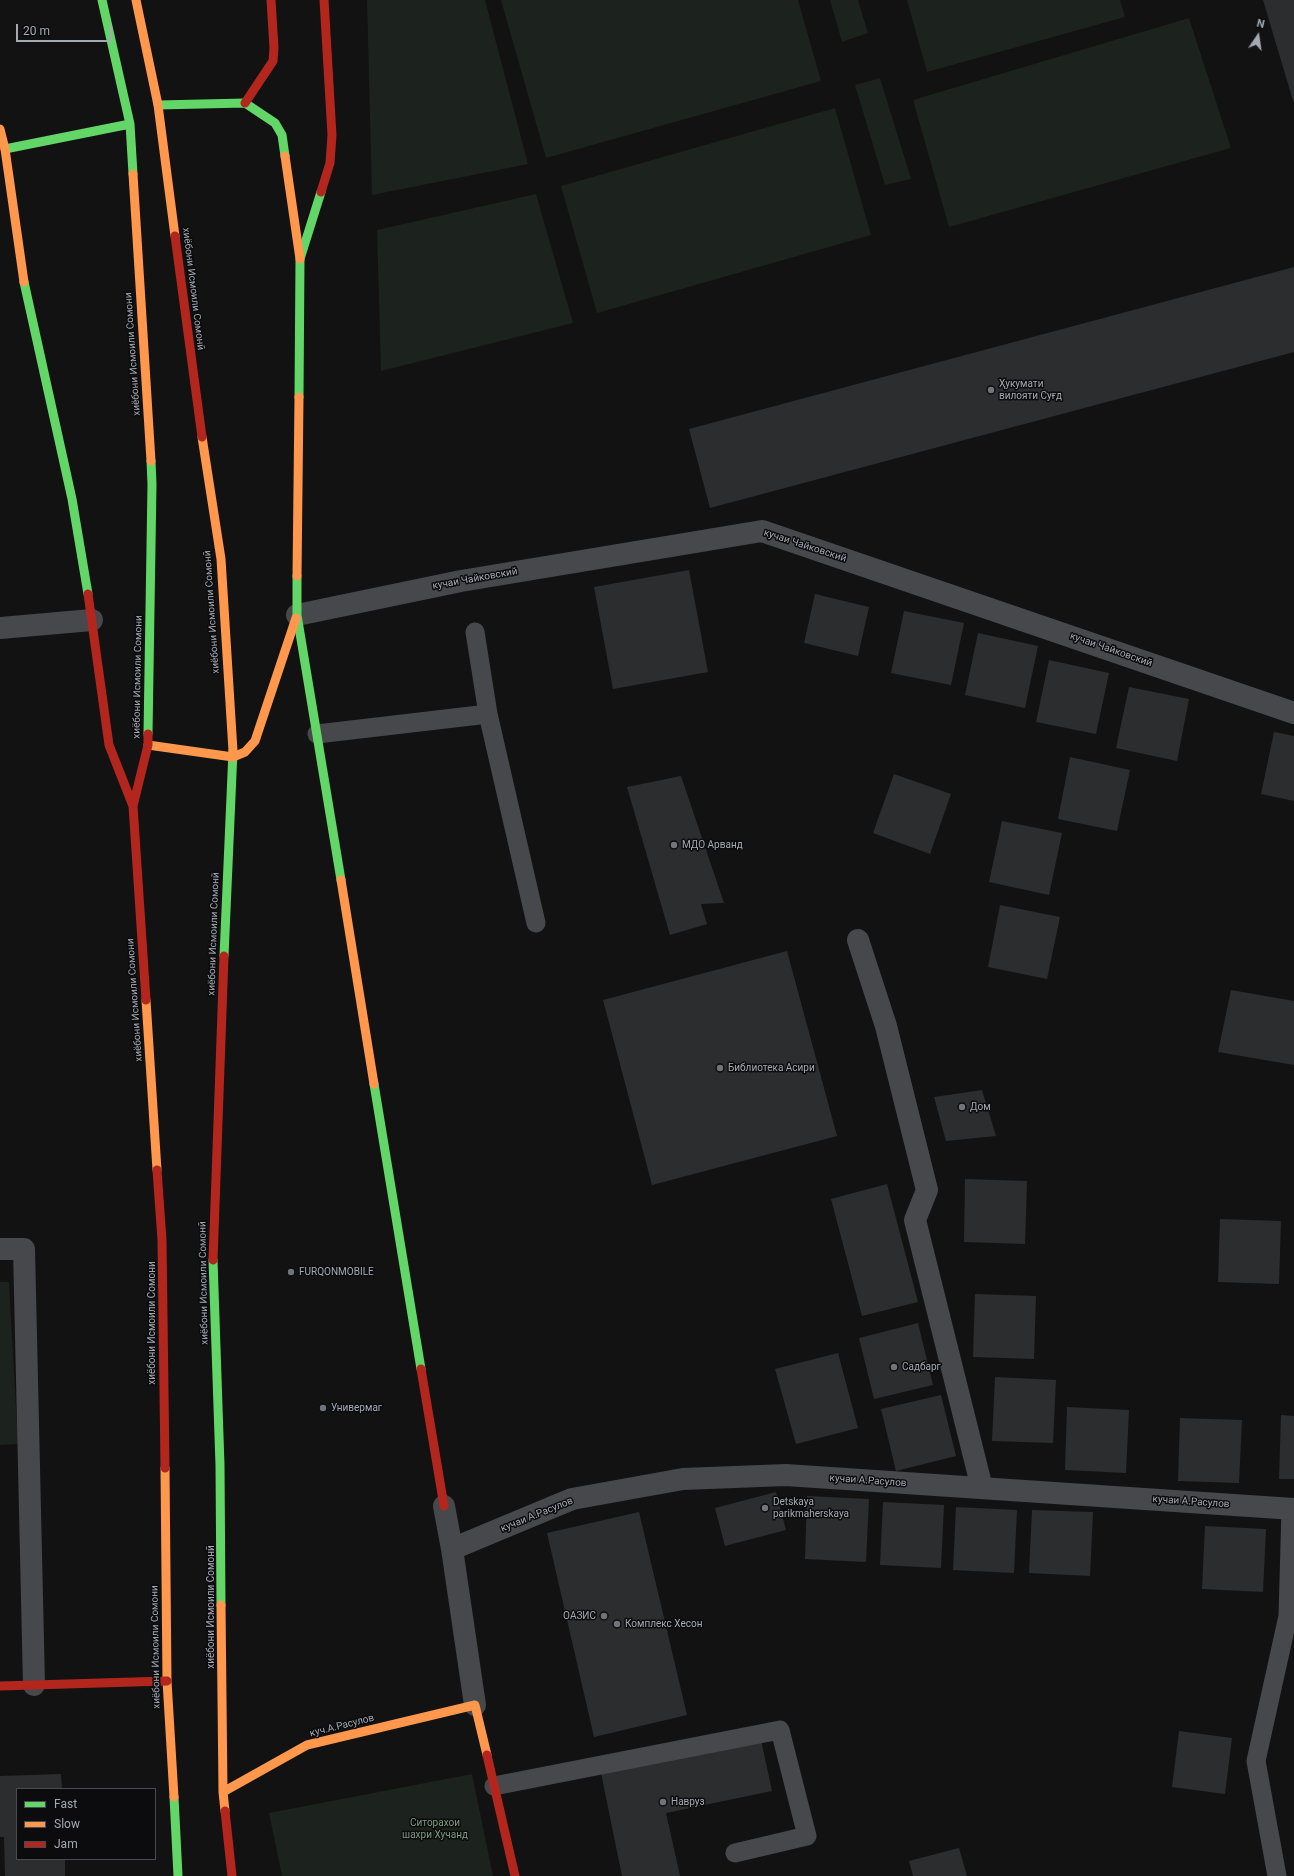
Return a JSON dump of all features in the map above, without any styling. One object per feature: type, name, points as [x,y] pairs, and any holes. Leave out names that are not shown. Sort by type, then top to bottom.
[{"type":"main road","name":"хиёбони Исмоили Сомони","points":[[102,0],[130,124],[152,484],[148,745],[133,806],[162,1240],[167,1681],[178,1876]]},
{"type":"main road","name":"хиёбони Исмоили Сомонӣ","points":[[136,0],[158,105],[199,420],[221,559],[233,757],[212,1244],[220,1465],[223,1792],[232,1876]]},
{"type":"main road","points":[[245,103],[273,62],[274,48],[271,0]]},
{"type":"main road","points":[[300,259],[330,163],[332,148],[324,0]]},
{"type":"main road","points":[[158,105],[245,103],[275,123],[282,135],[300,259],[298,615],[444,1506]]},
{"type":"main road","points":[[5,149],[130,124]]},
{"type":"main road","points":[[0,129],[5,149],[25,287],[72,499],[92,620],[109,745],[133,806]]},
{"type":"main road","points":[[148,745],[233,757],[246,752],[255,741],[298,615]]},
{"type":"main road","points":[[0,1686],[167,1681]]},
{"type":"main road","points":[[475,1705],[515,1876]]},
{"type":"main road","name":"куч.А.Расулов","points":[[223,1792],[307,1745],[475,1705]]},
{"type":"street","name":"кучаи Чайковский","points":[[298,615],[461,581],[762,531],[1294,713]]},
{"type":"street","points":[[0,628],[92,620]]},
{"type":"street","points":[[858,940],[886,1026],[927,1190],[915,1220],[982,1488]]},
{"type":"street","points":[[0,1249],[24,1249],[34,1685]]},
{"type":"street","name":"кучаи А.Расулов","points":[[452,1549],[572,1499],[683,1479],[786,1475],[1293,1509]]},
{"type":"street","points":[[444,1506],[452,1549],[475,1705]]},
{"type":"lane","points":[[475,632],[488,714],[536,923]]},
{"type":"lane","points":[[317,734],[488,714]]},
{"type":"lane","points":[[1276,1876],[1256,1761],[1288,1616],[1293,1509]]},
{"type":"lane","points":[[494,1786],[780,1730],[807,1836],[735,1853]]},
{"type":"green space","points":[[367,0],[485,0],[528,164],[372,195]]},
{"type":"green space","points":[[501,0],[798,0],[821,81],[546,158]]},
{"type":"green space","points":[[830,0],[858,0],[868,33],[842,42]]},
{"type":"green space","points":[[907,0],[1120,0],[1125,17],[927,72]]},
{"type":"green space","points":[[1189,18],[1231,148],[949,227],[913,100]]},
{"type":"green space","points":[[880,78],[911,179],[885,185],[855,85]]},
{"type":"green space","points":[[835,108],[871,235],[597,313],[561,186]]},
{"type":"green space","points":[[536,194],[573,323],[381,371],[377,230]]},
{"type":"green space","points":[[0,1282],[9,1282],[18,1444],[0,1445]]},
{"type":"green space","name":"Ситорахои шахри Хучанд","points":[[472,1774],[493,1876],[282,1876],[269,1813]]},
{"type":"building","points":[[1263,0],[1294,0],[1294,104]]},
{"type":"building","name":"Ҳукумати вилояти Суғд","points":[[1294,267],[1294,352],[710,508],[689,429]]},
{"type":"building","points":[[689,570],[708,672],[613,689],[594,587]]},
{"type":"building","points":[[815,594],[869,607],[858,656],[804,643]]},
{"type":"building","points":[[904,611],[964,623],[951,685],[891,673]]},
{"type":"building","points":[[978,633],[1038,646],[1025,708],[965,695]]},
{"type":"building","points":[[1049,660],[1109,673],[1096,734],[1036,722]]},
{"type":"building","points":[[1129,687],[1189,699],[1177,761],[1116,748]]},
{"type":"building","points":[[1274,732],[1294,736],[1294,801],[1261,794]]},
{"type":"building","points":[[1070,757],[1130,770],[1117,831],[1058,819]]},
{"type":"building","points":[[894,774],[951,794],[930,854],[873,833]]},
{"type":"building","name":"МДО Арванд","points":[[681,776],[724,903],[701,904],[707,924],[670,935],[627,787]]},
{"type":"building","points":[[1002,821],[1062,833],[1049,895],[989,882]]},
{"type":"building","points":[[1000,905],[1060,917],[1047,979],[988,967]]},
{"type":"building","name":"Библиотека Асири","points":[[787,951],[837,1136],[652,1185],[603,1000]]},
{"type":"building","points":[[1231,990],[1294,1001],[1294,1065],[1218,1052]]},
{"type":"building","name":"Дом","points":[[982,1090],[996,1136],[946,1141],[934,1097]]},
{"type":"building","points":[[965,1179],[1027,1181],[1025,1244],[964,1242]]},
{"type":"building","points":[[887,1184],[918,1302],[862,1316],[831,1199]]},
{"type":"building","points":[[1220,1219],[1281,1221],[1279,1284],[1218,1282]]},
{"type":"building","points":[[975,1294],[1036,1296],[1034,1359],[973,1357]]},
{"type":"building","points":[[918,1323],[933,1385],[874,1399],[859,1338]]},
{"type":"building","points":[[838,1353],[858,1428],[796,1444],[775,1369]]},
{"type":"building","points":[[995,1377],[1056,1380],[1053,1443],[992,1441]]},
{"type":"building","points":[[941,1395],[956,1456],[896,1471],[881,1409]]},
{"type":"building","points":[[1067,1407],[1129,1410],[1126,1473],[1065,1470]]},
{"type":"building","points":[[1281,1415],[1294,1416],[1294,1479],[1279,1479]]},
{"type":"building","points":[[1180,1418],[1242,1420],[1239,1483],[1178,1481]]},
{"type":"building","points":[[776,1492],[786,1530],[725,1546],[715,1508]]},
{"type":"building","points":[[807,1496],[869,1499],[866,1562],[805,1559]]},
{"type":"building","points":[[883,1502],[944,1505],[941,1568],[880,1565]]},
{"type":"building","points":[[956,1507],[1017,1510],[1014,1573],[953,1570]]},
{"type":"building","points":[[1032,1510],[1093,1512],[1090,1576],[1029,1573]]},
{"type":"building","name":"Комплекс Хесон","points":[[639,1512],[687,1715],[594,1737],[547,1533]]},
{"type":"building","points":[[1205,1526],[1266,1529],[1263,1592],[1202,1589]]},
{"type":"building","points":[[1179,1731],[1232,1738],[1225,1794],[1172,1787]]},
{"type":"building","name":"Навруз","points":[[761,1740],[772,1791],[666,1813],[680,1876],[622,1876],[601,1773]]},
{"type":"building","points":[[61,1774],[62,1788],[16,1788],[16,1860],[65,1860],[65,1876],[5,1876],[4,1837],[0,1837],[0,1776]]},
{"type":"building","points":[[959,1848],[967,1876],[913,1876],[909,1861]]},
{"type":"traffic: fast","points":[[102,0],[130,124],[133,174]]},
{"type":"traffic: fast","points":[[158,105],[245,103],[275,123],[282,135],[285,156]]},
{"type":"traffic: fast","points":[[5,149],[130,124]]},
{"type":"traffic: fast","points":[[299,397],[300,259],[321,192]]},
{"type":"traffic: fast","points":[[24,282],[72,499],[88,594]]},
{"type":"traffic: fast","points":[[148,734],[152,484],[151,461]]},
{"type":"traffic: fast","points":[[297,576],[297,615],[341,880]]},
{"type":"traffic: fast","points":[[224,956],[233,751]]},
{"type":"traffic: fast","points":[[374,1084],[421,1369]]},
{"type":"traffic: fast","points":[[213,1260],[220,1465],[221,1605]]},
{"type":"traffic: fast","points":[[174,1797],[178,1876]]},
{"type":"traffic: slow","points":[[136,0],[158,105],[175,236]]},
{"type":"traffic: slow","points":[[0,129],[5,149],[24,282]]},
{"type":"traffic: slow","points":[[285,156],[300,259]]},
{"type":"traffic: slow","points":[[133,174],[151,461]]},
{"type":"traffic: slow","points":[[297,576],[299,397]]},
{"type":"traffic: slow","points":[[202,437],[221,559],[233,751]]},
{"type":"traffic: slow","points":[[148,745],[233,757],[245,752],[255,741],[296,618]]},
{"type":"traffic: slow","points":[[341,880],[374,1084]]},
{"type":"traffic: slow","points":[[146,1000],[157,1170]]},
{"type":"traffic: slow","points":[[165,1468],[167,1681],[174,1797]]},
{"type":"traffic: slow","points":[[221,1605],[223,1792],[225,1811]]},
{"type":"traffic: slow","points":[[223,1792],[307,1745],[475,1705],[487,1755]]},
{"type":"traffic: jam","points":[[245,103],[273,61],[274,48],[271,0]]},
{"type":"traffic: jam","points":[[321,192],[330,163],[332,135],[324,0]]},
{"type":"traffic: jam","points":[[175,236],[202,437]]},
{"type":"traffic: jam","points":[[88,594],[109,745],[133,806]]},
{"type":"traffic: jam","points":[[146,1000],[133,806],[148,745],[148,734]]},
{"type":"traffic: jam","points":[[213,1260],[224,956]]},
{"type":"traffic: jam","points":[[157,1170],[162,1240],[165,1468]]},
{"type":"traffic: jam","points":[[421,1369],[444,1506]]},
{"type":"traffic: jam","points":[[0,1686],[167,1681]]},
{"type":"traffic: jam","points":[[487,1755],[515,1876]]},
{"type":"traffic: jam","points":[[225,1811],[232,1876]]},
{"type":"place","name":"Ҳукумати вилояти Суғд","points":[[991,390]]},
{"type":"place","name":"МДО Арванд","points":[[674,845]]},
{"type":"place","name":"Библиотека Асири","points":[[720,1068]]},
{"type":"place","name":"Дом","points":[[962,1107]]},
{"type":"place","name":"FURQONMOBILE","points":[[291,1272]]},
{"type":"place","name":"Садбарг","points":[[894,1367]]},
{"type":"place","name":"Универмаг","points":[[323,1408]]},
{"type":"place","name":"Detskaya parikmaherskaya","points":[[765,1508]]},
{"type":"place","name":"ОАЗИС","points":[[604,1616]]},
{"type":"place","name":"Комплекс Хесон","points":[[617,1624]]},
{"type":"place","name":"Навруз","points":[[663,1802]]}]
